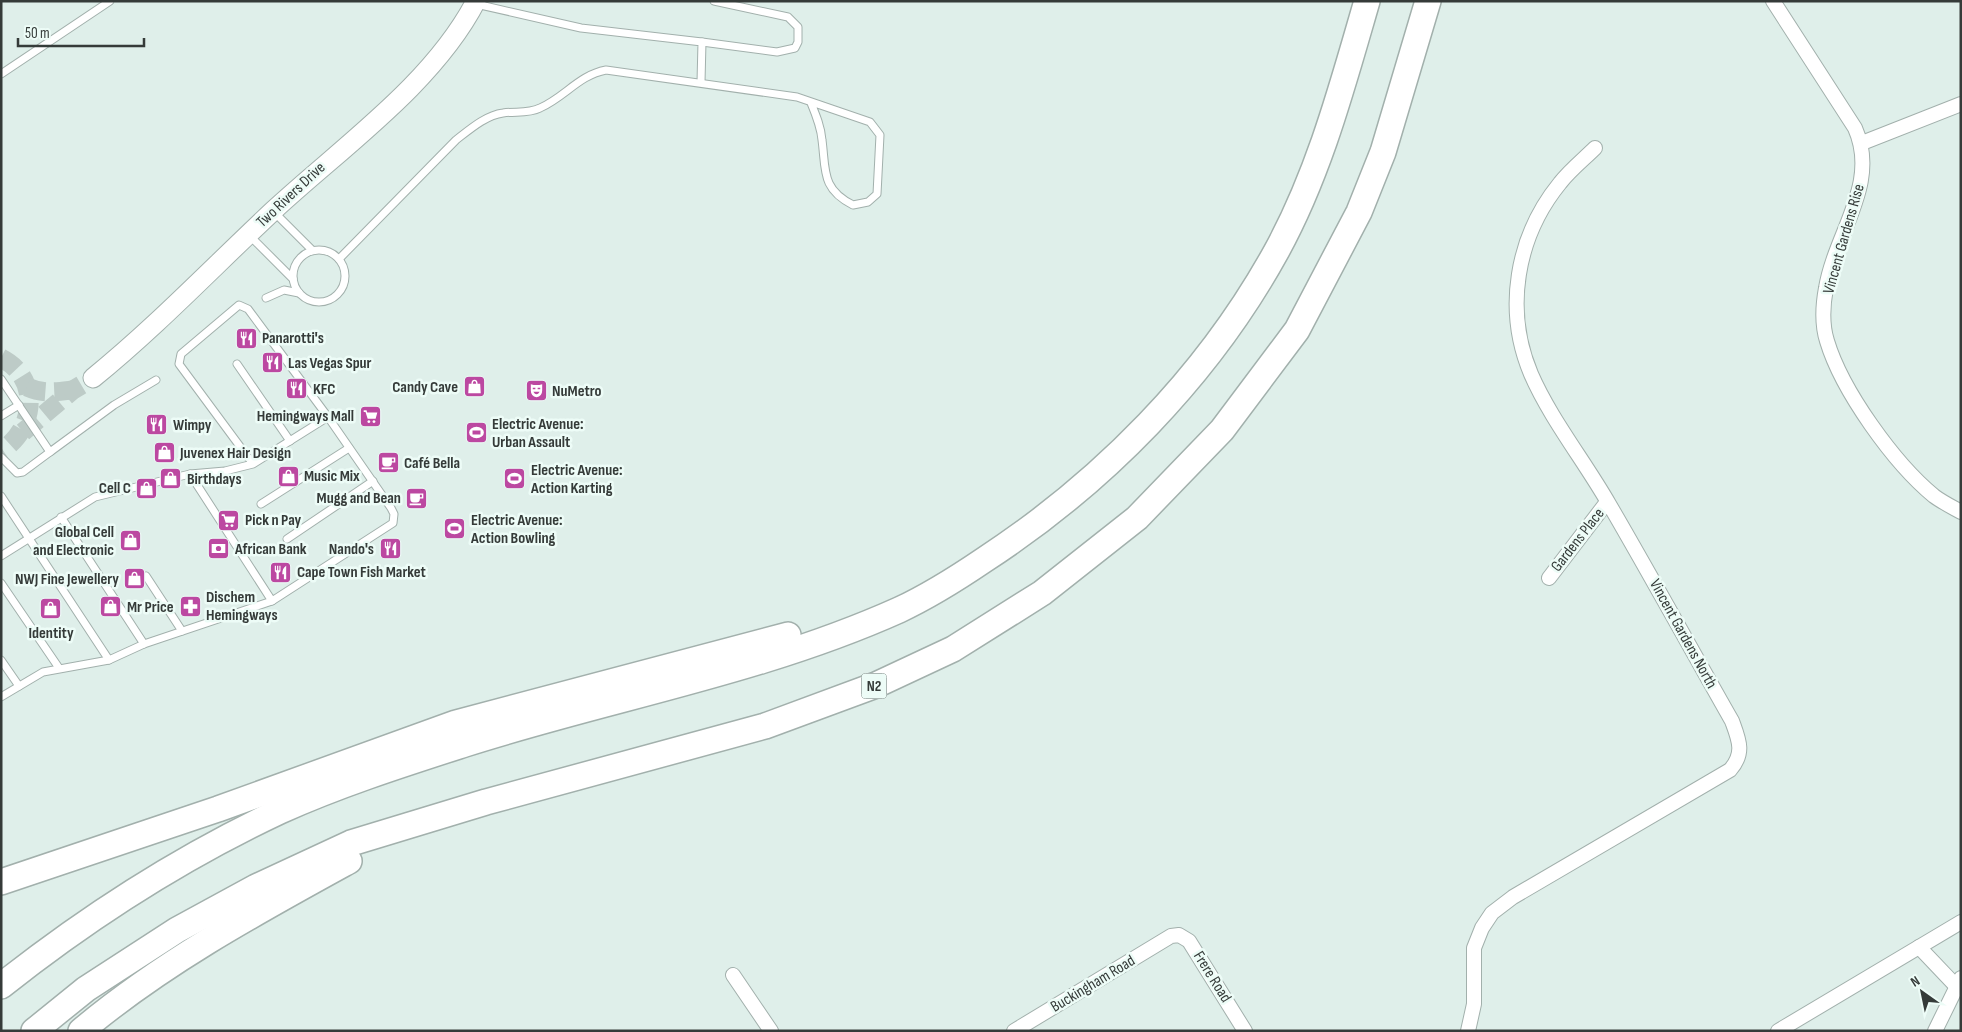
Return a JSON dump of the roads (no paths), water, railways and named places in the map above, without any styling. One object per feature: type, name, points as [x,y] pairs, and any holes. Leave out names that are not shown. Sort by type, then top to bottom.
[{"type":"highway","points":[[1,986],[43,953],[128,893],[206,848],[282,810],[350,783],[467,743],[809,647],[900,609],[941,589],[1010,543],[1091,481],[1151,421],[1199,364],[1246,302],[1278,250],[1311,175],[1336,108],[1366,1]]},
{"type":"highway","name":"N2","points":[[34,1031],[86,989],[169,935],[256,887],[351,843],[486,802],[765,726],[876,685],[953,649],[1042,593],[1137,518],[1222,430],[1297,330],[1359,212],[1380,160],[1428,1]]},
{"type":"highway","points":[[1,882],[218,809],[456,723],[710,656],[941,589]]},
{"type":"highway","points":[[80,1031],[104,1011],[190,952],[274,902],[363,853],[486,802]]},
{"type":"main road","name":"Two Rivers Drive","points":[[93,378],[138,342],[273,211],[415,83],[456,36],[476,2]]},
{"type":"street","name":"Vincent Gardens Rise","points":[[1773,1],[1855,128],[1862,143],[1864,158],[1858,194],[1826,287],[1824,316],[1826,339],[1836,365],[1881,438],[1909,472],[1935,497],[1961,512]]},
{"type":"street","points":[[1862,143],[1961,104]]},
{"type":"street","name":"Vincent Gardens North","points":[[1468,1031],[1474,1004],[1474,948],[1482,928],[1492,913],[1513,897],[1730,770],[1740,754],[1740,741],[1732,721],[1608,502],[1531,374],[1518,321],[1516,288],[1522,254],[1536,219],[1560,182],[1595,148]]},
{"type":"street","name":"Gardens Place","points":[[1549,578],[1608,502]]},
{"type":"street","points":[[1778,1031],[1961,922]]},
{"type":"street","name":"Frere Road","points":[[1171,936],[1179,935],[1189,941],[1245,1031]]},
{"type":"street","name":"Buckingham Road","points":[[1014,1031],[1171,936]]},
{"type":"street","points":[[1919,947],[1959,983],[1935,1031]]},
{"type":"street","points":[[734,975],[771,1031]]},
{"type":"lane","points":[[1,74],[110,1]]},
{"type":"lane","points":[[476,2],[580,28],[777,52],[788,51],[794,48],[798,42],[798,27],[788,17],[714,1]]},
{"type":"lane","points":[[701,82],[702,42]]},
{"type":"lane","points":[[339,259],[456,140],[493,115],[528,112],[541,108],[581,79],[594,72],[606,70],[797,97],[863,118],[875,127],[880,135],[880,178],[877,194],[874,199],[852,206],[844,201],[827,180],[820,127],[811,103]]},
{"type":"lane","points":[[273,211],[312,250]]},
{"type":"lane","points":[[249,235],[293,279],[299,293],[304,298],[318,302],[333,298],[343,287],[345,280],[343,265],[339,259],[327,250],[312,250],[300,258],[293,272],[293,279]]},
{"type":"lane","points":[[266,298],[284,290],[299,293]]},
{"type":"lane","points":[[1,697],[43,672],[109,660],[144,644],[272,601],[393,523],[394,514],[328,417],[248,309],[239,305],[234,307],[181,354],[179,364],[253,464]]},
{"type":"lane","points":[[237,364],[290,441]]},
{"type":"lane","points":[[1,379],[50,452]]},
{"type":"lane","points":[[1,457],[17,473],[23,472],[114,405],[156,380]]},
{"type":"lane","points":[[1,416],[19,405]]},
{"type":"lane","points":[[1,556],[95,497],[190,474],[225,470],[253,464],[328,417]]},
{"type":"lane","points":[[261,504],[349,448]]},
{"type":"lane","points":[[190,474],[272,601]]},
{"type":"lane","points":[[287,539],[373,482]]},
{"type":"lane","points":[[2,497],[109,660]]},
{"type":"lane","points":[[61,517],[144,644]]},
{"type":"lane","points":[[146,576],[182,631]]},
{"type":"lane","points":[[1,583],[59,668]]},
{"type":"lane","points":[[1,660],[19,686]]},
{"type":"tunnel","points":[[1,358],[14,367],[23,378],[28,390],[29,404],[27,417],[21,430],[13,442],[1,451]]},
{"type":"tunnel","points":[[23,432],[73,390],[93,378]]},
{"type":"tunnel","points":[[27,387],[44,392],[72,390]]},
{"type":"place","name":"Panarotti's","points":[[246,338]]},
{"type":"place","name":"Las Vegas Spur","points":[[272,363]]},
{"type":"place","name":"Candy Cave","points":[[474,387]]},
{"type":"place","name":"KFC","points":[[297,389]]},
{"type":"place","name":"NuMetro","points":[[536,391]]},
{"type":"place","name":"Hemingways Mall","points":[[370,416]]},
{"type":"place","name":"Wimpy","points":[[157,425]]},
{"type":"place","name":"Electric Avenue: Urban Assault","points":[[476,433]]},
{"type":"place","name":"Juvenex Hair Design","points":[[164,453]]},
{"type":"place","name":"Café Bella","points":[[388,463]]},
{"type":"place","name":"Music Mix","points":[[288,476]]},
{"type":"place","name":"Birthdays","points":[[171,479]]},
{"type":"place","name":"Electric Avenue: Action Karting","points":[[515,479]]},
{"type":"place","name":"Cell C","points":[[147,488]]},
{"type":"place","name":"Mugg and Bean","points":[[417,498]]},
{"type":"place","name":"Pick n Pay","points":[[229,520]]},
{"type":"place","name":"Electric Avenue: Action Bowling","points":[[455,529]]},
{"type":"place","name":"Global Cell and Electronic","points":[[130,541]]},
{"type":"place","name":"African Bank","points":[[219,549]]},
{"type":"place","name":"Nando's","points":[[390,549]]},
{"type":"place","name":"Cape Town Fish Market","points":[[281,572]]},
{"type":"place","name":"NWJ Fine Jewellery","points":[[135,579]]},
{"type":"place","name":"Dischem Hemingways","points":[[190,606]]},
{"type":"place","name":"Mr Price","points":[[111,607]]},
{"type":"place","name":"Identity","points":[[51,609]]}]
